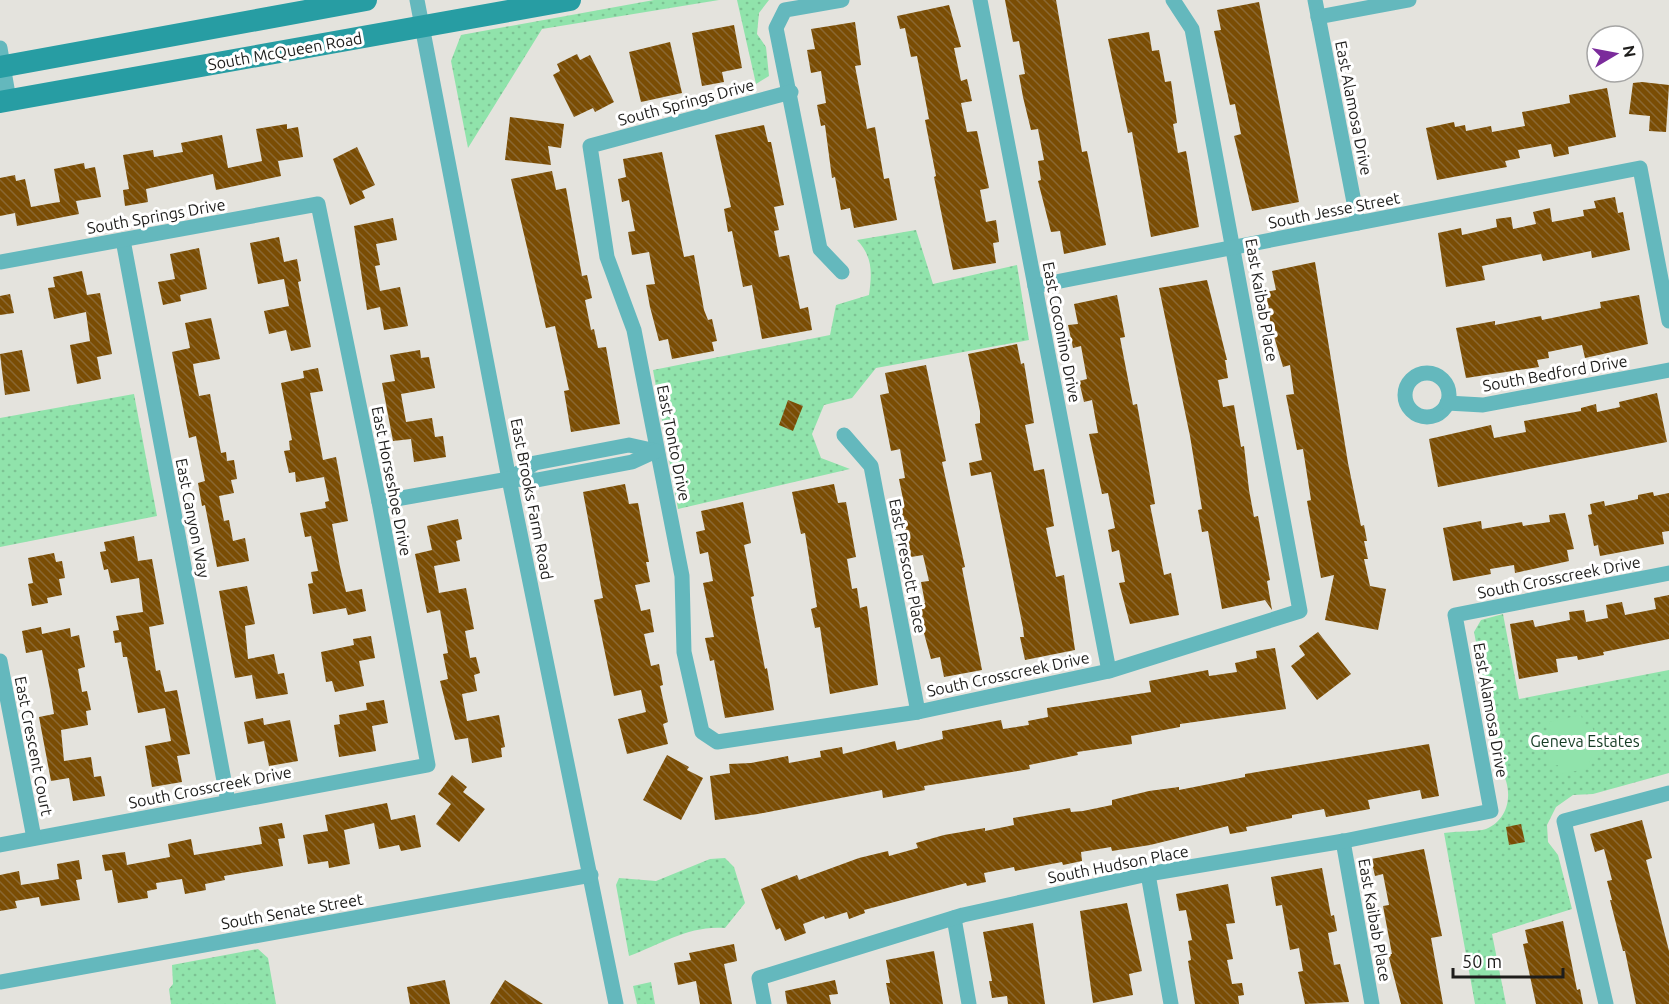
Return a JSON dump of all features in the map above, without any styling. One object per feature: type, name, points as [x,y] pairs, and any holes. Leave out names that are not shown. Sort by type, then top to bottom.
[{"type":"main road","points":[[1,61],[366,0]]},
{"type":"main road","name":"South McQueen Road","points":[[4,101],[570,0]]},
{"type":"street","name":"East Brooks Farm Road","points":[[417,0],[509,479],[616,1004]]},
{"type":"street","points":[[842,0],[785,10],[776,27],[791,92],[820,249],[842,272]]},
{"type":"street","name":"East Coconino Drive","points":[[980,0],[1109,670]]},
{"type":"street","name":"East Kaibab Place","points":[[1173,0],[1192,29],[1300,611]]},
{"type":"street","name":"East Alamosa Drive","points":[[1315,0],[1358,223]]},
{"type":"street","points":[[1318,17],[1409,0]]},
{"type":"street","points":[[1,61],[4,101]]},
{"type":"street","name":"South Springs Drive","points":[[590,146],[791,92]]},
{"type":"street","name":"East Tonto Drive","points":[[590,146],[608,256],[634,330],[682,576],[684,652],[702,732],[717,742]]},
{"type":"street","name":"South Jesse Street","points":[[1035,286],[1640,168],[1669,321]]},
{"type":"street","name":"South Springs Drive","points":[[0,262],[318,204]]},
{"type":"street","name":"East Horseshoe Drive","points":[[318,204],[379,502],[428,765]]},
{"type":"street","name":"East Canyon Way","points":[[123,240],[228,802]]},
{"type":"street","name":"South Bedford Drive","points":[[1447,403],[1483,405],[1669,370]]},
{"type":"street","name":"East Prescott Place","points":[[844,435],[871,466],[918,712]]},
{"type":"street","points":[[379,502],[509,479],[535,463],[617,447],[629,445],[656,451]]},
{"type":"street","name":"South Crosscreek Drive","points":[[1455,615],[1669,573]]},
{"type":"street","name":"South Crosscreek Drive","points":[[717,742],[918,712],[1109,670],[1300,611]]},
{"type":"street","name":"East Alamosa Drive","points":[[1455,615],[1491,811]]},
{"type":"street","name":"East Crescent Court","points":[[0,661],[34,838]]},
{"type":"street","name":"South Crosscreek Drive","points":[[0,845],[428,765]]},
{"type":"street","points":[[1606,1004],[1564,820],[1669,793]]},
{"type":"street","name":"South Hudson Place","points":[[764,1004],[759,978],[954,918],[1148,874],[1343,841],[1491,811]]},
{"type":"street","name":"East Kaibab Place","points":[[1343,841],[1372,1004]]},
{"type":"street","points":[[1148,874],[1171,1004]]},
{"type":"street","name":"South Senate Street","points":[[0,982],[591,875]]},
{"type":"street","points":[[954,918],[969,1004]]},
{"type":"green space","points":[[654,0],[719,0],[542,29],[468,148],[451,61],[461,35]]},
{"type":"green space","points":[[737,0],[769,0],[759,13],[757,34],[766,47],[769,76],[756,84]]},
{"type":"green space","points":[[916,230],[933,284],[1017,265],[1029,340],[876,368],[852,398],[824,405],[812,434],[821,458],[850,469],[678,509],[653,370],[830,335],[836,305],[869,295],[871,280],[869,259],[857,240]]},
{"type":"green space","points":[[134,394],[157,516],[0,547],[0,418]]},
{"type":"green space","name":"Geneva Estates","points":[[1503,614],[1519,699],[1669,670],[1669,773],[1593,794],[1573,795],[1556,807],[1547,825],[1548,842],[1558,855],[1572,909],[1492,934],[1506,1004],[1475,1004],[1444,833],[1486,829],[1501,818],[1505,811],[1507,786],[1501,770],[1474,632],[1481,620]]},
{"type":"green space","points":[[1581,715],[1584,726],[1592,725],[1599,757],[1589,759],[1591,768],[1560,774],[1558,765],[1549,767],[1543,735],[1551,733],[1549,722]]},
{"type":"green space","points":[[725,858],[734,867],[745,903],[725,928],[688,932],[629,956],[616,885],[619,878],[656,881],[710,859]]},
{"type":"green space","points":[[258,949],[268,958],[276,1004],[171,1004],[169,989],[173,984],[172,965]]},
{"type":"green space","points":[[651,982],[655,1004],[637,1004],[633,986]]},
{"type":"building","points":[[1005,0],[1056,0],[1082,152],[1087,151],[1106,245],[1064,254],[1060,231],[1051,232],[1038,181],[1041,180],[1038,161],[1044,160],[1038,129],[1031,130],[1019,75],[1025,74],[1019,41],[1013,42]]},
{"type":"building","points":[[1259,2],[1299,202],[1252,211],[1234,136],[1241,134],[1235,104],[1230,105],[1214,31],[1221,30],[1217,10]]},
{"type":"building","points":[[949,5],[961,47],[954,48],[961,81],[967,79],[972,101],[961,103],[967,132],[977,131],[989,188],[980,190],[986,222],[996,220],[999,242],[993,243],[996,263],[953,270],[934,177],[936,176],[925,120],[929,119],[917,56],[911,57],[905,28],[900,29],[897,16]]},
{"type":"building","points":[[855,22],[861,65],[855,66],[867,129],[875,127],[884,179],[889,178],[897,220],[854,228],[850,208],[841,210],[835,177],[832,178],[825,125],[821,126],[817,105],[826,103],[821,71],[811,73],[807,50],[815,49],[811,29]]},
{"type":"building","points":[[734,25],[742,68],[722,72],[724,82],[702,86],[692,33]]},
{"type":"building","points":[[1149,32],[1152,51],[1159,50],[1165,82],[1171,81],[1177,123],[1173,124],[1178,153],[1186,151],[1199,227],[1151,237],[1132,132],[1128,133],[1108,39]]},
{"type":"building","points":[[670,42],[682,93],[641,102],[629,52]]},
{"type":"building","points":[[577,54],[580,60],[590,55],[614,102],[595,112],[593,108],[574,117],[553,75],[560,71],[557,64]]},
{"type":"building","points":[[1645,82],[1669,85],[1666,132],[1649,131],[1650,116],[1629,114],[1633,84]]},
{"type":"building","points":[[1607,88],[1616,137],[1568,147],[1569,154],[1554,157],[1551,144],[1518,150],[1520,158],[1505,161],[1507,167],[1437,180],[1426,128],[1454,122],[1455,127],[1465,125],[1466,131],[1491,126],[1492,132],[1525,126],[1522,112],[1570,103],[1569,95]]},
{"type":"building","points":[[510,117],[564,124],[561,148],[548,146],[551,165],[505,160]]},
{"type":"building","points":[[287,124],[287,129],[298,127],[303,157],[278,161],[281,176],[216,190],[213,174],[146,189],[148,202],[125,206],[123,190],[129,189],[123,155],[153,150],[154,157],[183,152],[181,143],[222,135],[228,168],[262,161],[256,129]]},
{"type":"building","points":[[764,125],[768,142],[771,142],[784,205],[774,207],[779,230],[774,231],[779,257],[789,255],[800,309],[808,307],[812,330],[762,339],[752,285],[743,287],[732,231],[728,232],[724,209],[731,207],[715,135]]},
{"type":"building","points":[[357,147],[375,185],[362,191],[365,198],[350,205],[333,159]]},
{"type":"building","points":[[662,152],[684,257],[694,255],[704,310],[708,320],[712,319],[717,341],[712,342],[714,351],[672,359],[668,339],[659,341],[650,307],[646,285],[655,284],[649,252],[632,255],[628,232],[635,231],[629,200],[622,202],[618,179],[626,177],[623,159]]},
{"type":"building","points":[[84,163],[85,169],[95,167],[101,197],[76,201],[79,214],[17,226],[15,213],[0,216],[0,178],[15,175],[16,181],[25,179],[31,207],[60,202],[54,169]]},
{"type":"building","points":[[552,171],[556,190],[566,188],[582,276],[587,275],[592,298],[585,300],[591,330],[594,329],[598,348],[606,347],[620,424],[571,432],[564,391],[569,390],[555,326],[546,328],[511,179]]},
{"type":"building","points":[[1615,197],[1618,213],[1623,212],[1630,250],[1592,258],[1591,251],[1543,261],[1541,254],[1482,266],[1485,280],[1446,287],[1438,233],[1461,228],[1462,235],[1485,230],[1497,227],[1496,219],[1511,217],[1513,229],[1536,224],[1533,212],[1550,208],[1552,222],[1584,216],[1583,210],[1596,208],[1594,201]]},
{"type":"building","points":[[393,218],[397,240],[376,244],[380,265],[375,266],[380,291],[400,287],[408,326],[384,330],[380,307],[367,310],[354,226]]},
{"type":"building","points":[[279,237],[284,262],[297,259],[301,281],[298,282],[311,347],[291,351],[286,330],[269,334],[264,311],[289,306],[284,279],[258,284],[250,243]]},
{"type":"building","points":[[199,248],[207,289],[180,295],[181,301],[163,305],[158,282],[175,279],[170,254]]},
{"type":"building","points":[[1315,262],[1348,463],[1361,526],[1364,525],[1367,541],[1364,541],[1368,559],[1364,559],[1370,586],[1386,589],[1378,630],[1325,620],[1334,575],[1321,578],[1307,501],[1311,500],[1303,449],[1297,450],[1286,395],[1294,394],[1290,365],[1283,367],[1271,326],[1266,292],[1276,290],[1272,271]]},
{"type":"building","points":[[82,271],[87,295],[100,293],[112,354],[97,357],[101,379],[77,384],[70,345],[90,341],[86,312],[54,319],[48,288],[55,287],[53,277]]},
{"type":"building","points":[[1207,280],[1227,360],[1225,360],[1228,378],[1218,380],[1223,407],[1234,405],[1241,447],[1244,446],[1254,517],[1258,516],[1270,580],[1267,581],[1272,610],[1265,600],[1222,609],[1208,531],[1202,532],[1198,510],[1202,509],[1190,436],[1159,288]]},
{"type":"building","points":[[10,294],[14,313],[0,315],[0,296]]},
{"type":"building","points":[[1117,295],[1125,337],[1120,338],[1133,405],[1137,404],[1155,504],[1150,505],[1164,575],[1171,573],[1179,615],[1130,624],[1119,583],[1125,582],[1119,550],[1112,552],[1108,530],[1115,528],[1108,493],[1102,494],[1089,434],[1098,433],[1092,400],[1084,402],[1079,381],[1087,379],[1081,346],[1073,348],[1068,325],[1078,324],[1074,304]]},
{"type":"building","points":[[1639,295],[1648,344],[1585,358],[1582,345],[1548,352],[1549,358],[1537,360],[1539,367],[1466,378],[1456,328],[1495,321],[1495,325],[1541,316],[1542,320],[1601,308],[1600,302]]},
{"type":"building","points":[[211,318],[220,359],[193,364],[194,371],[199,396],[210,394],[221,453],[226,452],[227,461],[234,460],[237,479],[231,480],[234,493],[219,496],[224,521],[229,520],[233,541],[245,538],[249,561],[217,567],[205,505],[202,506],[198,483],[205,481],[196,436],[189,438],[172,352],[190,348],[185,323]]},
{"type":"building","points":[[1017,344],[1021,364],[1024,363],[1034,423],[1025,425],[1034,471],[1044,469],[1054,526],[1046,528],[1056,577],[1064,575],[1075,650],[1025,660],[1020,637],[1024,637],[1023,628],[991,472],[971,476],[969,463],[982,460],[975,424],[980,423],[980,411],[968,354]]},
{"type":"building","points":[[22,350],[30,391],[5,395],[0,354]]},
{"type":"building","points":[[420,350],[421,358],[429,357],[435,388],[401,394],[406,422],[432,418],[435,437],[443,436],[446,457],[414,462],[411,439],[393,441],[382,383],[395,381],[390,355]]},
{"type":"building","points":[[926,365],[946,461],[942,462],[965,567],[962,568],[982,670],[944,677],[940,657],[931,659],[922,626],[918,604],[925,603],[921,582],[929,581],[923,555],[911,557],[898,500],[903,499],[899,479],[905,478],[900,449],[891,451],[880,395],[889,393],[885,373]]},
{"type":"building","points":[[318,368],[323,391],[310,393],[323,460],[336,457],[348,521],[332,524],[340,567],[346,592],[362,589],[366,611],[348,615],[346,608],[313,614],[308,584],[313,583],[311,572],[318,571],[311,536],[305,537],[300,513],[326,508],[325,502],[329,501],[324,477],[296,482],[295,472],[289,473],[284,451],[290,450],[289,441],[292,440],[281,383],[304,378],[303,371]]},
{"type":"building","points":[[1657,393],[1667,442],[1438,487],[1429,439],[1491,425],[1494,438],[1526,432],[1524,421],[1581,411],[1581,408],[1596,404],[1597,412],[1620,407],[1619,402]]},
{"type":"building","points":[[788,400],[803,406],[793,431],[779,425]]},
{"type":"building","points":[[625,484],[629,504],[638,503],[649,562],[646,562],[650,582],[635,585],[641,611],[650,609],[654,632],[644,634],[651,666],[659,664],[663,685],[660,686],[668,722],[663,724],[668,744],[627,754],[618,719],[646,712],[641,690],[614,696],[594,600],[603,598],[583,492]]},
{"type":"building","points":[[834,484],[838,503],[846,502],[856,557],[847,559],[852,589],[857,588],[860,608],[867,606],[878,685],[830,694],[820,627],[815,628],[811,609],[817,607],[805,533],[801,534],[792,492]]},
{"type":"building","points":[[1653,492],[1654,496],[1669,493],[1669,531],[1662,532],[1664,544],[1600,556],[1598,545],[1594,546],[1588,515],[1592,514],[1590,504],[1604,501],[1605,506],[1638,499],[1638,495]]},
{"type":"building","points":[[743,502],[751,543],[744,545],[754,596],[751,597],[774,710],[725,718],[714,660],[710,661],[705,638],[714,637],[703,583],[713,581],[708,552],[700,554],[696,532],[705,530],[701,511]]},
{"type":"building","points":[[1565,513],[1574,549],[1567,550],[1569,561],[1515,573],[1514,565],[1490,569],[1491,574],[1453,581],[1443,528],[1481,521],[1482,529],[1522,522],[1523,526],[1550,522],[1549,515]]},
{"type":"building","points":[[458,519],[462,539],[456,541],[460,561],[434,566],[439,593],[466,588],[474,629],[465,631],[470,658],[476,657],[480,673],[474,675],[477,691],[462,694],[467,721],[499,715],[505,747],[501,748],[502,757],[472,763],[468,738],[455,740],[440,681],[448,679],[443,654],[448,653],[440,610],[427,613],[415,554],[432,550],[427,526]]},
{"type":"building","points":[[134,536],[138,561],[152,559],[164,624],[149,627],[156,671],[160,670],[165,692],[177,690],[190,754],[177,756],[182,782],[152,787],[145,746],[171,741],[165,708],[138,713],[127,657],[123,657],[121,642],[115,643],[113,631],[119,630],[116,616],[143,612],[139,578],[111,583],[108,569],[104,570],[100,552],[106,551],[104,542]]},
{"type":"building","points":[[54,553],[56,562],[62,561],[65,578],[59,579],[62,595],[47,598],[48,603],[32,606],[28,584],[33,583],[28,558]]},
{"type":"building","points":[[247,586],[255,624],[245,626],[248,659],[274,654],[278,674],[284,673],[288,694],[256,699],[252,675],[235,678],[219,591]]},
{"type":"building","points":[[1669,595],[1669,639],[1603,652],[1604,655],[1578,660],[1577,656],[1556,659],[1558,672],[1519,679],[1510,624],[1533,620],[1535,627],[1570,620],[1569,612],[1584,610],[1586,622],[1608,618],[1606,605],[1622,602],[1625,615],[1656,609],[1654,598]]},
{"type":"building","points":[[41,627],[42,634],[70,628],[71,637],[79,635],[85,667],[78,669],[82,692],[87,691],[91,710],[86,711],[88,725],[61,730],[64,761],[91,757],[94,777],[101,776],[105,796],[73,801],[69,778],[51,781],[39,717],[54,714],[50,690],[42,650],[26,653],[22,631]]},
{"type":"building","points":[[1318,632],[1351,674],[1317,700],[1291,666],[1305,655],[1299,646]]},
{"type":"building","points":[[371,636],[375,658],[359,661],[364,686],[335,692],[332,681],[326,682],[321,652],[354,645],[353,639]]},
{"type":"building","points":[[1275,648],[1286,709],[1180,724],[1180,727],[1131,736],[1132,744],[1077,752],[1078,755],[1029,765],[1030,769],[924,786],[925,790],[883,798],[882,790],[715,820],[710,776],[730,773],[729,764],[751,763],[788,756],[789,763],[821,757],[820,751],[842,747],[843,754],[895,741],[897,750],[943,739],[942,731],[1001,720],[1003,729],[1029,725],[1028,721],[1048,717],[1047,708],[1151,692],[1149,681],[1208,670],[1209,676],[1237,672],[1235,663],[1257,658],[1256,651]]},
{"type":"building","points":[[384,700],[388,723],[372,726],[376,751],[339,757],[334,725],[340,724],[339,715],[367,710],[366,703]]},
{"type":"building","points":[[263,718],[264,725],[290,720],[298,761],[269,766],[264,741],[248,744],[244,722]]},
{"type":"building","points":[[1429,744],[1439,796],[1422,799],[1420,790],[1368,800],[1370,809],[1326,817],[1324,809],[1246,827],[1247,831],[1230,834],[1228,826],[1150,845],[1112,851],[1111,847],[1081,852],[1082,861],[1063,865],[1062,862],[1015,871],[1014,867],[984,873],[986,882],[967,886],[966,883],[864,910],[865,913],[849,919],[847,912],[825,919],[824,916],[803,924],[806,933],[785,941],[780,928],[776,930],[761,889],[797,875],[799,880],[859,858],[888,851],[889,856],[918,848],[916,843],[944,835],[985,828],[985,831],[1014,825],[1013,818],[1070,808],[1071,812],[1083,811],[1112,805],[1112,800],[1149,791],[1179,787],[1179,790],[1245,777],[1245,774]]},
{"type":"building","points":[[667,755],[689,767],[687,770],[703,778],[681,820],[643,800]]},
{"type":"building","points":[[452,775],[467,787],[463,792],[485,809],[459,842],[436,824],[451,804],[438,794]]},
{"type":"building","points":[[387,803],[391,820],[415,815],[421,847],[401,851],[399,845],[379,849],[374,823],[344,830],[350,864],[329,868],[328,861],[308,864],[303,835],[328,831],[325,815]]},
{"type":"building","points":[[1642,820],[1652,858],[1646,860],[1669,951],[1669,1004],[1636,1004],[1625,951],[1623,951],[1610,900],[1612,900],[1607,881],[1612,880],[1604,849],[1595,852],[1590,834]]},
{"type":"building","points":[[282,823],[285,838],[278,839],[283,866],[224,876],[225,880],[205,884],[206,890],[185,894],[182,879],[156,883],[157,889],[147,891],[148,898],[118,903],[112,870],[105,871],[102,855],[125,852],[127,865],[170,857],[168,844],[191,839],[194,855],[262,844],[259,827]]},
{"type":"building","points":[[1521,824],[1525,842],[1509,845],[1506,827]]},
{"type":"building","points":[[1424,849],[1442,936],[1431,938],[1443,1004],[1401,1004],[1388,954],[1392,954],[1383,906],[1389,905],[1383,874],[1375,876],[1371,859]]},
{"type":"building","points":[[79,860],[82,879],[76,880],[80,900],[41,906],[39,897],[15,901],[17,908],[0,911],[0,875],[19,871],[21,885],[59,879],[57,864]]},
{"type":"building","points":[[1322,868],[1331,916],[1334,915],[1337,931],[1328,933],[1334,965],[1340,964],[1349,1002],[1305,1004],[1298,972],[1303,971],[1299,948],[1290,950],[1282,905],[1276,906],[1271,877]]},
{"type":"building","points":[[1228,884],[1235,923],[1226,924],[1233,959],[1227,960],[1232,984],[1242,983],[1244,995],[1238,996],[1239,1004],[1195,1004],[1188,961],[1191,960],[1188,941],[1192,940],[1186,910],[1179,911],[1176,894]]},
{"type":"building","points":[[1127,903],[1142,971],[1129,974],[1133,995],[1093,1003],[1080,911]]},
{"type":"building","points":[[1563,921],[1577,990],[1580,989],[1583,1004],[1536,1004],[1523,944],[1528,943],[1525,930]]},
{"type":"building","points":[[1033,923],[1045,1004],[1008,1004],[1007,996],[992,998],[989,981],[992,981],[983,932]]},
{"type":"building","points":[[734,944],[737,961],[724,964],[732,1004],[700,1004],[696,981],[678,985],[674,963],[691,960],[689,953]]},
{"type":"building","points":[[934,951],[943,1004],[890,1004],[886,983],[890,983],[886,960]]},
{"type":"building","points":[[445,980],[450,1004],[410,1004],[407,987]]},
{"type":"building","points":[[505,980],[543,1004],[490,1004]]},
{"type":"building","points":[[835,980],[838,994],[829,995],[831,1004],[787,1004],[785,991]]}]
